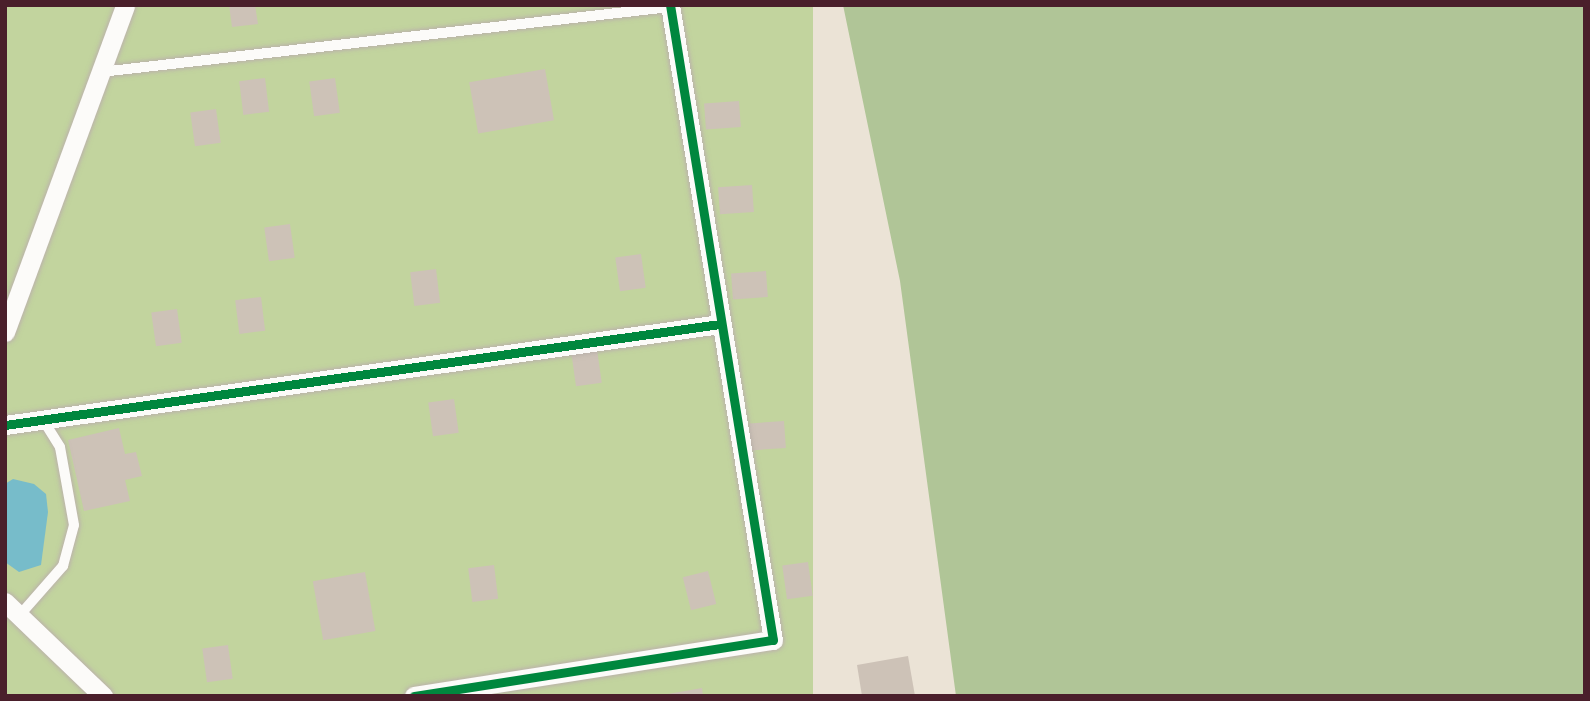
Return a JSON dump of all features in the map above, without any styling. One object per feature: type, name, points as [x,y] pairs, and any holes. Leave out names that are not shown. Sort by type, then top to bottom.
[{"type":"street","points":[[5,332],[125,5]]},
{"type":"street","points":[[414,696],[773,640],[670,6]]},
{"type":"street","points":[[5,425],[720,324]]},
{"type":"street","points":[[5,602],[103,696]]},
{"type":"lane","points":[[101,72],[670,6]]},
{"type":"lane","points":[[19,616],[63,566],[74,525],[60,447],[43,420]]},
{"type":"green space","points":[[5,5],[813,5],[813,696],[5,696]]},
{"type":"green space","points":[[843,5],[1585,5],[1585,696],[956,696],[900,281]]},
{"type":"water","points":[[13,479],[34,484],[46,494],[48,512],[41,565],[19,572],[5,562],[5,484]]},
{"type":"building","points":[[229,5],[255,5],[258,24],[232,27]]},
{"type":"building","points":[[545,69],[554,120],[478,134],[469,82]]},
{"type":"building","points":[[265,78],[269,112],[243,115],[239,81]]},
{"type":"building","points":[[335,78],[340,113],[314,116],[309,82]]},
{"type":"building","points":[[739,101],[741,127],[706,129],[704,103]]},
{"type":"building","points":[[216,109],[221,143],[195,146],[190,113]]},
{"type":"building","points":[[752,185],[754,212],[720,214],[718,187]]},
{"type":"building","points":[[290,224],[295,258],[269,261],[264,228]]},
{"type":"building","points":[[641,254],[646,288],[620,291],[615,258]]},
{"type":"building","points":[[436,269],[440,303],[414,306],[410,272]]},
{"type":"building","points":[[766,271],[768,297],[733,299],[731,273]]},
{"type":"building","points":[[261,297],[265,331],[239,334],[235,300]]},
{"type":"building","points":[[177,309],[182,343],[156,346],[151,313]]},
{"type":"building","points":[[597,349],[602,383],[576,386],[571,353]]},
{"type":"building","points":[[454,399],[459,433],[433,436],[428,403]]},
{"type":"building","points":[[784,421],[786,448],[751,450],[749,423]]},
{"type":"building","points":[[119,428],[125,454],[136,452],[142,476],[125,480],[130,501],[84,511],[68,440]]},
{"type":"building","points":[[808,562],[813,596],[787,599],[782,566]]},
{"type":"building","points":[[494,565],[498,599],[472,602],[468,568]]},
{"type":"building","points":[[708,571],[716,604],[691,610],[683,577]]},
{"type":"building","points":[[365,572],[375,631],[323,640],[313,581]]},
{"type":"building","points":[[228,645],[233,679],[207,682],[202,649]]},
{"type":"building","points":[[908,656],[915,696],[862,696],[857,665]]},
{"type":"building","points":[[702,688],[703,696],[668,696],[668,694]]},
{"type":"cycle path","points":[[414,696],[773,640],[670,5]]},
{"type":"cycle path","points":[[5,425],[720,324]]}]
